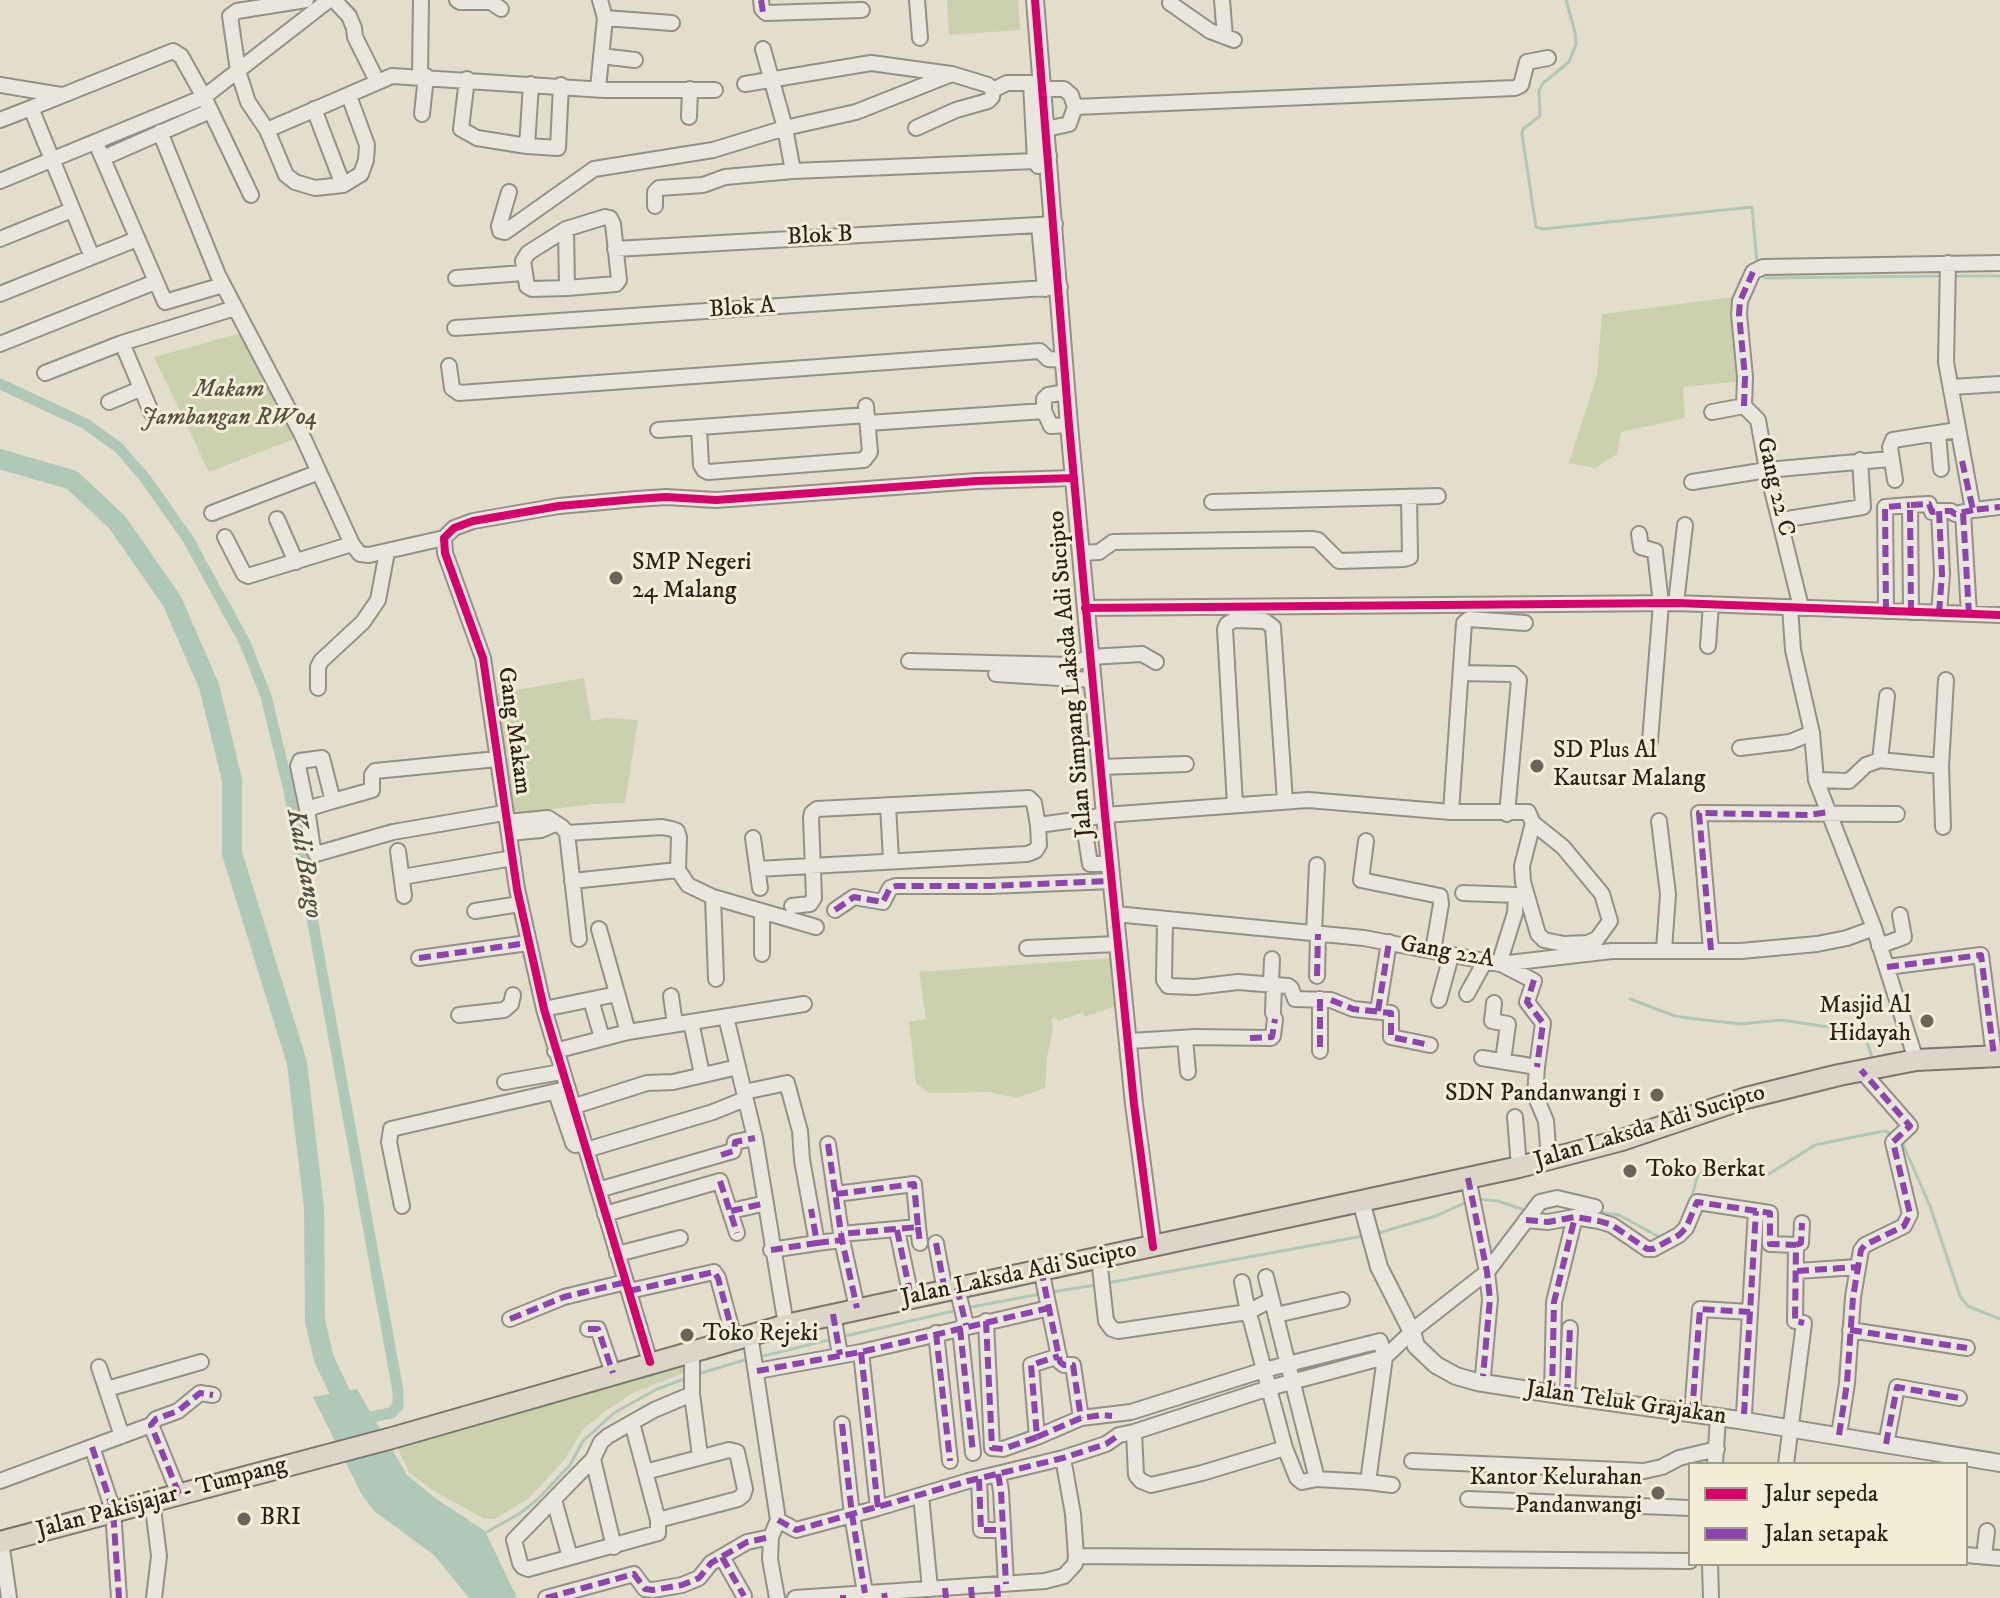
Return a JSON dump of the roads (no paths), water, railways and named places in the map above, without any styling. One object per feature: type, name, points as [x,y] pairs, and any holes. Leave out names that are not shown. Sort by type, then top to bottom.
[{"type":"main road","name":"Jalan Laksda Adi Sucipto","points":[[325,1457],[650,1362],[696,1370],[750,1351],[786,1325],[837,1336],[857,1308],[911,1297],[954,1293],[1041,1269],[1101,1267],[1153,1247],[1361,1201],[1471,1193],[1519,1167],[1622,1140],[1746,1098],[1916,1060],[1997,1056]]},
{"type":"main road","name":"Jalan Pakisjajar - Tumpang","points":[[1,1541],[325,1457]]},
{"type":"street","points":[[306,0],[232,14],[238,71],[248,102],[267,130],[286,175],[295,182],[315,188],[343,185],[361,174],[367,145],[349,96]]},
{"type":"street","points":[[103,158],[160,132],[207,104],[238,71],[331,0],[349,16],[355,37],[377,81]]},
{"type":"street","points":[[421,0],[422,114]]},
{"type":"street","points":[[457,0],[491,2],[501,9]]},
{"type":"street","points":[[598,88],[605,18],[600,0]]},
{"type":"street","points":[[761,0],[763,12],[793,6],[862,10]]},
{"type":"street","points":[[917,0],[920,38]]},
{"type":"street","name":"Jalan Simpang Laksda Adi Sucipto","points":[[1035,0],[1039,85],[1046,129],[1040,225],[1064,351],[1117,944],[1135,1116],[1153,1247]]},
{"type":"street","points":[[1169,1],[1202,27],[1230,39],[1222,0]]},
{"type":"street","points":[[285,3],[290,33]]},
{"type":"street","points":[[605,18],[672,23]]},
{"type":"street","points":[[763,49],[785,128],[793,171]]},
{"type":"street","points":[[0,120],[173,51],[181,56],[207,104],[251,195]]},
{"type":"street","points":[[601,56],[635,60]]},
{"type":"street","points":[[1075,107],[1515,88],[1521,85],[1527,62],[1548,58]]},
{"type":"street","points":[[745,84],[871,63],[952,74],[988,85],[993,90]]},
{"type":"street","points":[[509,192],[499,226],[500,231],[505,232],[594,169],[713,150],[785,128],[856,112],[952,74]]},
{"type":"street","points":[[267,130],[392,76],[604,90],[715,90]]},
{"type":"street","points":[[467,79],[461,129],[477,138],[558,148],[561,85]]},
{"type":"street","points":[[993,90],[1007,83],[1064,89],[1071,95],[1075,107],[1069,124],[1046,129]]},
{"type":"street","points":[[527,146],[531,84]]},
{"type":"street","points":[[0,85],[61,95]]},
{"type":"street","points":[[655,206],[655,192],[659,188],[703,185],[725,177],[793,171],[1044,162],[1039,85]]},
{"type":"street","points":[[689,117],[690,89]]},
{"type":"street","points":[[916,128],[956,110],[988,101],[993,90]]},
{"type":"street","points":[[0,181],[207,104]]},
{"type":"street","points":[[31,108],[92,257]]},
{"type":"street","points":[[314,109],[343,185]]},
{"type":"street","points":[[160,132],[223,285],[319,472],[355,550],[364,555],[444,538],[454,528],[473,521],[559,506],[666,497],[716,500],[977,481],[1074,478]]},
{"type":"street","points":[[96,143],[155,282],[167,303],[223,285]]},
{"type":"street","points":[[0,239],[72,210]]},
{"type":"street","points":[[608,217],[613,224],[619,280],[616,284],[529,289],[523,273],[523,261],[528,253],[566,229],[608,217]]},
{"type":"street","name":"Blok B","points":[[615,249],[1040,225]]},
{"type":"street","points":[[566,229],[567,288]]},
{"type":"street","points":[[0,294],[137,239]]},
{"type":"street","points":[[1744,406],[1740,301],[1758,270],[1947,271],[2000,263]]},
{"type":"street","points":[[1947,271],[1946,362],[1968,511],[1969,614]]},
{"type":"street","points":[[456,278],[523,273]]},
{"type":"street","points":[[0,344],[155,282]]},
{"type":"street","name":"Blok A","points":[[455,328],[1053,288]]},
{"type":"street","points":[[45,373],[122,343],[235,308]]},
{"type":"street","points":[[122,343],[152,414]]},
{"type":"street","points":[[449,366],[453,390],[459,393],[1040,351],[1048,359],[1064,351]]},
{"type":"street","points":[[1951,387],[2000,384]]},
{"type":"street","points":[[109,402],[140,389]]},
{"type":"street","points":[[1067,392],[1048,395],[1044,399],[1044,411],[1051,426],[1069,425]]},
{"type":"street","name":"Gang 22 C","points":[[1712,412],[1744,406],[1758,420],[1767,470],[1781,520],[1795,607],[1793,650],[1812,733],[1816,780],[1874,928],[1916,1060]]},
{"type":"street","points":[[658,430],[867,415],[1044,411]]},
{"type":"street","points":[[699,428],[701,465],[708,472],[864,460],[870,454],[867,415]]},
{"type":"street","points":[[1895,480],[1890,459],[1893,440],[1957,430]]},
{"type":"street","points":[[1938,433],[1941,469]]},
{"type":"street","points":[[1692,482],[1767,470],[1890,459]]},
{"type":"street","points":[[1781,520],[1863,507],[1860,460]]},
{"type":"street","points":[[212,513],[319,472]]},
{"type":"street","points":[[1212,502],[1438,496]]},
{"type":"street","points":[[1082,553],[1099,552],[1113,542],[1311,539],[1318,540],[1339,561],[1404,559],[1410,557],[1409,497]]},
{"type":"street","points":[[1886,611],[1885,507],[1929,504],[1932,512],[2000,507]]},
{"type":"street","points":[[1910,505],[1911,612]]},
{"type":"street","points":[[1939,511],[1942,574],[1939,613]]},
{"type":"street","points":[[277,519],[296,562]]},
{"type":"street","points":[[1650,741],[1668,604],[1685,525]]},
{"type":"street","points":[[1639,534],[1641,547],[1655,551],[1668,604]]},
{"type":"street","points":[[225,537],[244,574],[248,576],[352,544]]},
{"type":"street","name":"Gang Makam","points":[[444,538],[445,553],[483,658],[520,904],[561,1072],[561,1091],[572,1107],[585,1146],[650,1362]]},
{"type":"street","points":[[318,688],[321,661],[363,622],[378,600],[387,552]]},
{"type":"street","points":[[1085,608],[1711,604],[2000,615]]},
{"type":"street","points":[[1708,646],[1711,604]]},
{"type":"street","points":[[1235,805],[1225,629],[1234,620],[1265,621],[1273,627],[1285,801]]},
{"type":"street","points":[[1451,812],[1465,620],[1525,623]]},
{"type":"street","points":[[909,661],[1071,665],[1090,657],[1142,654],[1156,662]]},
{"type":"street","points":[[1461,673],[1513,674],[1519,680],[1507,814]]},
{"type":"street","points":[[996,674],[1092,680]]},
{"type":"street","points":[[1943,827],[1941,766],[1946,680]]},
{"type":"street","points":[[1880,760],[1887,696]]},
{"type":"street","points":[[1740,748],[1790,742],[1812,733]]},
{"type":"street","points":[[333,801],[322,758],[300,761],[298,766],[313,849],[318,854],[393,832],[550,819],[561,829],[572,881],[579,939]]},
{"type":"street","points":[[307,809],[372,790],[375,771],[497,759]]},
{"type":"street","points":[[1816,780],[1849,781],[1866,765],[1880,760],[1941,766]]},
{"type":"street","points":[[1100,767],[1186,764]]},
{"type":"street","points":[[757,869],[813,866],[891,860],[1031,853],[1039,845],[1034,803],[1027,798],[814,810],[811,831],[813,866],[814,899],[810,904],[792,906]]},
{"type":"street","points":[[1038,825],[1105,815],[1285,801],[1323,800],[1451,812],[1528,812],[1533,823],[1563,847],[1602,894],[1610,921],[1597,939],[1587,943],[1564,944],[1544,940],[1538,934],[1523,882],[1522,866],[1533,823]]},
{"type":"street","points":[[888,805],[891,860]]},
{"type":"street","points":[[1711,950],[1699,813],[1897,814]]},
{"type":"street","points":[[1083,819],[1090,864],[1111,872]]},
{"type":"street","points":[[1659,821],[1668,894],[1664,950]]},
{"type":"street","points":[[561,829],[672,829],[677,831],[679,837],[678,870],[688,885],[713,897],[816,927]]},
{"type":"street","points":[[753,838],[760,888]]},
{"type":"street","points":[[1366,841],[1361,880],[1440,896],[1433,951]]},
{"type":"street","points":[[398,851],[404,896]]},
{"type":"street","points":[[402,877],[513,858]]},
{"type":"street","points":[[1317,865],[1317,976]]},
{"type":"street","points":[[572,881],[678,870]]},
{"type":"street","points":[[835,910],[854,897],[883,902],[890,888],[896,886],[989,886],[1111,872]]},
{"type":"street","points":[[1463,893],[1516,895],[1515,913],[1494,964],[1467,994]]},
{"type":"street","points":[[713,897],[716,979]]},
{"type":"street","points":[[475,911],[520,904]]},
{"type":"street","points":[[762,912],[762,954]]},
{"type":"street","name":"Gang 22A","points":[[1115,914],[1389,942],[1494,964],[1612,951],[1741,951],[1817,944],[1874,928]]},
{"type":"street","points":[[1879,946],[1904,937],[1900,915]]},
{"type":"street","points":[[1165,919],[1166,985],[1192,987],[1238,982],[1291,987],[1295,999],[1331,1000],[1353,1009],[1391,1013],[1391,1037],[1430,1045]]},
{"type":"street","points":[[599,929],[628,1032]]},
{"type":"street","points":[[1378,1011],[1389,942]]},
{"type":"street","points":[[419,958],[528,943]]},
{"type":"street","points":[[1027,948],[1117,944]]},
{"type":"street","points":[[1887,967],[1981,955],[1997,1056]]},
{"type":"street","points":[[1439,1000],[1451,956]]},
{"type":"street","points":[[1129,1041],[1271,1038],[1274,1016],[1272,959]]},
{"type":"street","points":[[1494,964],[1534,981],[1527,1002],[1543,1023],[1535,1095],[1546,1121],[1549,1160]]},
{"type":"street","points":[[459,1015],[504,1010],[511,1004],[508,996],[540,991]]},
{"type":"street","points":[[544,1009],[617,994]]},
{"type":"street","points":[[671,996],[675,1024]]},
{"type":"street","points":[[1320,999],[1320,1051]]},
{"type":"street","points":[[591,1000],[602,1038]]},
{"type":"street","points":[[1494,1003],[1493,1022],[1508,1024],[1503,1061]]},
{"type":"street","points":[[555,1051],[628,1032],[804,1004]]},
{"type":"street","points":[[726,1017],[755,1138],[771,1250],[786,1325]]},
{"type":"street","points":[[691,1022],[702,1074]]},
{"type":"street","points":[[1185,1038],[1188,1072]]},
{"type":"street","points":[[1482,1058],[1537,1067]]},
{"type":"street","points":[[572,1107],[647,1083],[673,1082],[738,1067]]},
{"type":"street","points":[[1839,1435],[1858,1267],[1865,1245],[1904,1226],[1910,1214],[1898,1137],[1910,1126],[1909,1123],[1861,1070]]},
{"type":"street","points":[[505,1082],[561,1072]]},
{"type":"street","points":[[402,1206],[389,1142],[391,1129],[561,1091],[573,1143],[585,1146],[713,1112],[744,1095],[784,1083],[789,1086],[801,1134],[802,1160],[817,1243]]},
{"type":"street","points":[[1515,1117],[1519,1167]]},
{"type":"street","points":[[598,1190],[734,1151],[735,1142],[755,1138]]},
{"type":"street","points":[[828,1144],[842,1237],[857,1308]]},
{"type":"street","points":[[605,1214],[720,1181],[737,1233]]},
{"type":"street","points":[[836,1194],[914,1183],[920,1243]]},
{"type":"street","points":[[1471,1193],[1487,1272],[1489,1313],[1483,1376]]},
{"type":"street","points":[[778,1520],[796,1530],[852,1515],[1063,1458],[1106,1444],[1119,1435],[1269,1388],[1385,1357],[1487,1272],[1529,1215],[1549,1198],[1595,1207]]},
{"type":"street","name":"Jalan Teluk Grajakan","points":[[1361,1201],[1387,1287],[1412,1332],[1416,1346],[1447,1371],[1477,1382],[1839,1435],[2000,1463]]},
{"type":"street","points":[[1529,1215],[1548,1222],[1575,1217],[1612,1225],[1647,1249],[1653,1249],[1679,1235],[1686,1228],[1697,1202],[1770,1213],[1770,1244],[1801,1243],[1802,1223]]},
{"type":"street","points":[[731,1211],[766,1203]]},
{"type":"street","points":[[1744,1414],[1756,1211]]},
{"type":"street","points":[[1560,1395],[1554,1302],[1575,1217]]},
{"type":"street","points":[[771,1250],[918,1227]]},
{"type":"street","points":[[897,1230],[911,1297]]},
{"type":"street","points":[[617,1254],[680,1238]]},
{"type":"street","points":[[936,1243],[964,1323],[973,1453]]},
{"type":"street","points":[[1786,1462],[1804,1323],[1795,1321],[1796,1245]]},
{"type":"street","points":[[1101,1267],[1106,1321],[1118,1331],[1248,1312],[1271,1300]]},
{"type":"street","points":[[1797,1271],[1858,1267]]},
{"type":"street","points":[[1041,1269],[1061,1364],[1073,1365],[1081,1418]]},
{"type":"street","points":[[510,1319],[564,1297],[711,1272],[718,1278],[750,1351],[778,1520],[771,1537],[770,1559],[777,1598]]},
{"type":"street","points":[[1266,1277],[1317,1479]]},
{"type":"street","points":[[1242,1282],[1285,1448],[1297,1478],[1302,1482],[1317,1479],[1392,1485]]},
{"type":"street","points":[[750,1351],[837,1336],[861,1352],[964,1323],[986,1321],[1047,1300]]},
{"type":"street","points":[[1276,1315],[1342,1300]]},
{"type":"street","points":[[1692,1414],[1694,1308],[1750,1312]]},
{"type":"street","points":[[986,1321],[992,1448],[1003,1449],[1081,1418],[1112,1416],[1264,1370],[1376,1341],[1383,1343],[1385,1357],[1368,1482]]},
{"type":"street","points":[[1560,1395],[1570,1328]]},
{"type":"street","points":[[588,1329],[598,1329],[613,1373]]},
{"type":"street","points":[[1850,1330],[1967,1348]]},
{"type":"street","points":[[936,1333],[950,1461]]},
{"type":"street","points":[[861,1352],[878,1508]]},
{"type":"street","points":[[1037,1437],[1031,1365],[1059,1356]]},
{"type":"street","points":[[107,1389],[201,1362]]},
{"type":"street","points":[[99,1367],[122,1436]]},
{"type":"street","points":[[632,1423],[660,1529],[654,1536],[528,1569],[520,1563],[514,1540],[517,1535],[593,1459],[601,1442],[632,1423],[696,1370]]},
{"type":"street","points":[[696,1370],[700,1456]]},
{"type":"street","points":[[1886,1444],[1897,1387],[1959,1398]]},
{"type":"street","points":[[0,1481],[151,1425],[153,1421],[178,1411],[200,1393],[213,1395]]},
{"type":"street","points":[[1112,1416],[1110,1420],[1119,1435]]},
{"type":"street","points":[[1412,1461],[1644,1471],[1662,1467],[1679,1458],[1716,1457],[1718,1417]]},
{"type":"street","points":[[842,1424],[865,1593]]},
{"type":"street","points":[[151,1425],[179,1494]]},
{"type":"street","points":[[1134,1432],[1136,1475],[1151,1485],[1285,1448]]},
{"type":"street","points":[[92,1447],[113,1510],[119,1598]]},
{"type":"street","points":[[645,1472],[700,1456],[729,1450],[737,1452],[745,1489],[743,1495],[738,1499],[658,1520]]},
{"type":"street","points":[[795,1598],[865,1593],[885,1595],[930,1589],[946,1593],[972,1592],[1064,1576],[1075,1564],[1076,1556],[1063,1458]]},
{"type":"street","points":[[593,1459],[614,1547]]},
{"type":"street","points":[[998,1474],[1002,1530],[1000,1589]]},
{"type":"street","points":[[979,1479],[981,1530],[1002,1530]]},
{"type":"street","points":[[921,1495],[930,1589]]},
{"type":"street","points":[[1468,1499],[1688,1508]]},
{"type":"street","points":[[152,1500],[159,1556],[154,1598]]},
{"type":"street","points":[[554,1500],[570,1557]]},
{"type":"street","points":[[1984,1556],[1987,1531]]},
{"type":"street","points":[[546,1598],[634,1574],[645,1589],[682,1585],[699,1578],[711,1563],[747,1542],[771,1537]]},
{"type":"street","points":[[1,1541],[9,1598]]},
{"type":"street","points":[[1968,1555],[2000,1558]]},
{"type":"street","points":[[1076,1556],[1688,1561]]},
{"type":"street","points":[[722,1557],[744,1596]]},
{"type":"street","points":[[1710,1566],[1711,1598]]},
{"type":"street","points":[[1045,1581],[1046,1598]]},
{"type":"waterway","points":[[1566,0],[1576,44],[1569,62],[1543,83],[1539,91],[1540,116],[1523,129],[1522,134],[1536,227],[1543,229],[1752,207],[1757,263]]},
{"type":"waterway","points":[[1761,274],[1765,278],[1944,276]]},
{"type":"waterway","points":[[1952,276],[2000,276]]},
{"type":"waterway","name":"Kali Bango","points":[[0,384],[86,424],[119,448],[145,478],[188,539],[245,643],[266,696],[289,791],[398,1391],[398,1406],[391,1413],[362,1419]]},
{"type":"waterway","name":"Kali Bango","points":[[0,459],[72,480],[117,522],[172,601],[209,686],[232,780],[232,853],[297,1063],[314,1208],[315,1321],[324,1359],[351,1416]]},
{"type":"waterway","points":[[1630,999],[1675,1016],[1696,1019],[1741,1024],[1781,1020],[1856,1031],[1866,1038],[1872,1058]]},
{"type":"waterway","points":[[1691,1201],[1697,1177],[1709,1166],[1724,1163],[1739,1165],[1755,1175],[1769,1174],[1815,1145],[1884,1131],[1894,1134]]},
{"type":"waterway","points":[[1902,1142],[1930,1206],[1960,1296],[1968,1306],[2000,1319]]},
{"type":"waterway","points":[[1476,1199],[1498,1201],[1527,1211]]},
{"type":"waterway","points":[[1375,1234],[1436,1216],[1469,1201]]},
{"type":"waterway","points":[[1597,1212],[1619,1215],[1659,1237],[1663,1236]]},
{"type":"waterway","points":[[1107,1283],[1363,1236]]},
{"type":"waterway","points":[[1052,1292],[1096,1285]]},
{"type":"waterway","points":[[966,1308],[1040,1294]]},
{"type":"waterway","points":[[841,1337],[958,1310]]},
{"type":"waterway","points":[[759,1357],[833,1339]]},
{"type":"waterway","points":[[698,1374],[748,1359]]},
{"type":"waterway","points":[[485,1533],[537,1500],[570,1465],[583,1441],[614,1413],[657,1389],[687,1378]]},
{"type":"place","name":"SMP Negeri 24 Malang","points":[[616,578]]},
{"type":"place","name":"SD Plus Al Kautsar Malang","points":[[1537,766]]},
{"type":"place","name":"Masjid Al Hidayah","points":[[1927,1021]]},
{"type":"place","name":"SDN Pandanwangi 1","points":[[1657,1095]]},
{"type":"place","name":"Toko Berkat","points":[[1630,1171]]},
{"type":"place","name":"Toko Rejeki","points":[[687,1335]]},
{"type":"place","name":"Kantor Kelurahan Pandanwangi","points":[[1658,1493]]},
{"type":"place","name":"BRI","points":[[244,1519]]},
{"type":"park label","name":"Makam Jambangan RW04","points":[[229,405]]}]
